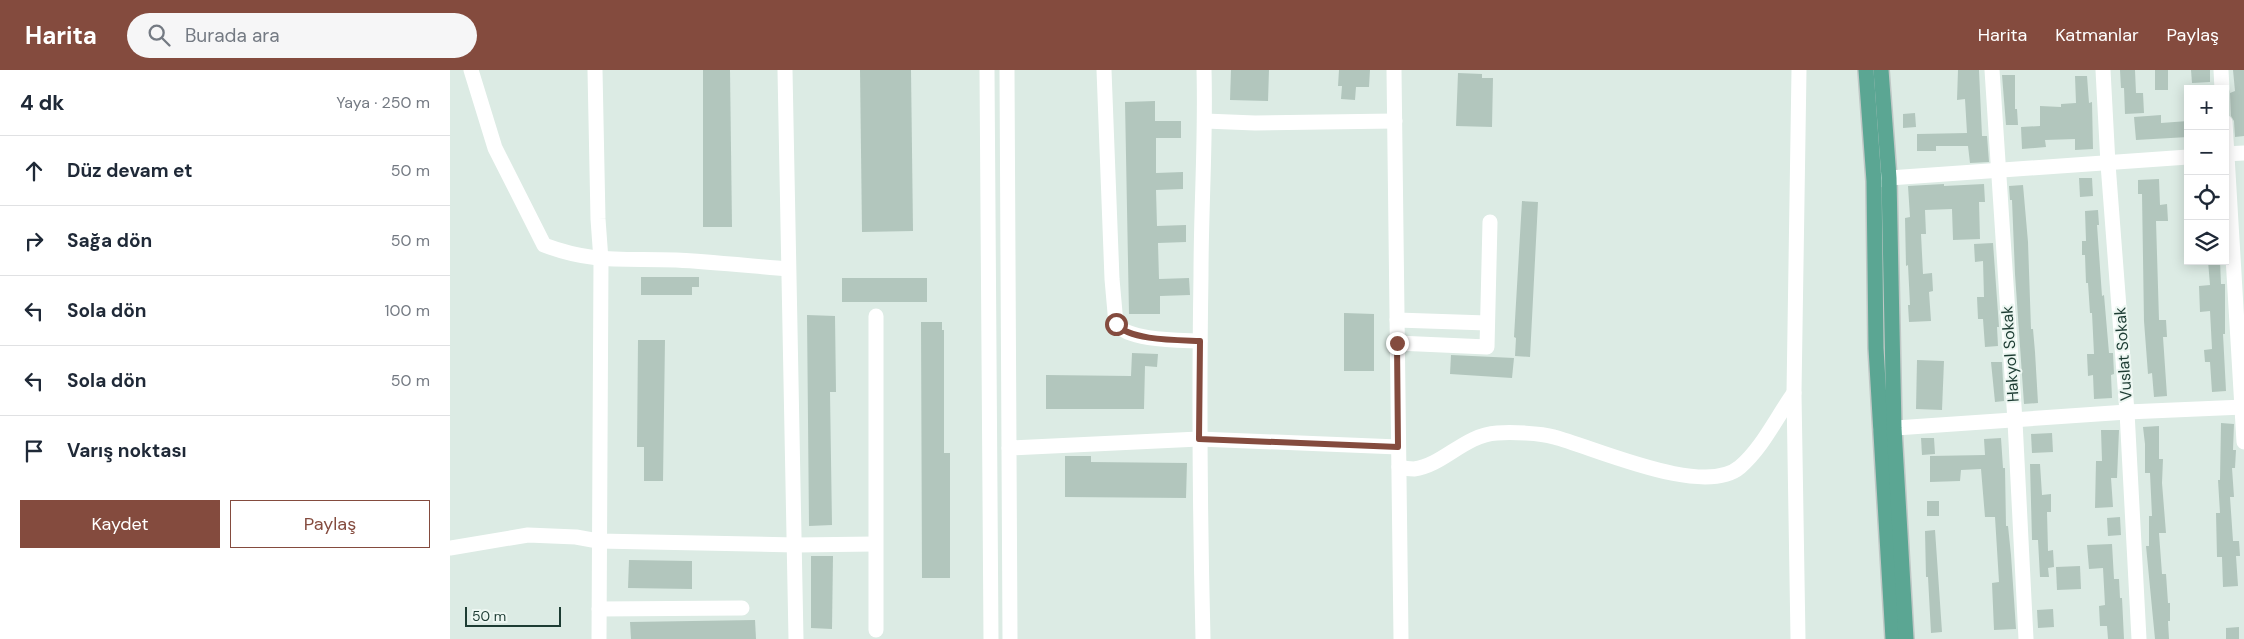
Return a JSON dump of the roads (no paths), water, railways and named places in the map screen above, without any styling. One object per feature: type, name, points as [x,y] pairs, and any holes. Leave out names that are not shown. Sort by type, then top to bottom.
[{"type":"main road","points":[[1866,70],[1882,179]]},
{"type":"main road","points":[[1881,70],[1892,639]]},
{"type":"main road","points":[[1888,428],[1906,639]]},
{"type":"street","points":[[471,70],[495,148],[544,245],[568,254],[601,260],[675,260],[788,269]]},
{"type":"street","points":[[595,70],[598,219],[601,260],[598,540],[599,639]]},
{"type":"street","points":[[785,70],[788,269],[796,545],[796,639]]},
{"type":"street","points":[[986,70],[991,639]]},
{"type":"street","points":[[1007,70],[1010,639]]},
{"type":"street","points":[[1104,70],[1112,279],[1116,324],[1120,329],[1134,334],[1162,340],[1200,341]]},
{"type":"street","points":[[1203,639],[1199,439],[1205,122],[1204,70]]},
{"type":"street","points":[[1394,70],[1401,639]]},
{"type":"street","points":[[1798,639],[1794,393],[1799,70]]},
{"type":"street","name":"Hakyol Sokak","points":[[1992,70],[2015,421],[2026,639]]},
{"type":"street","name":"Vuslat Sokak","points":[[2104,70],[2108,164],[2127,412],[2139,639]]},
{"type":"street","points":[[2221,70],[2222,85]]},
{"type":"street","points":[[1205,122],[1395,121]]},
{"type":"street","points":[[2229,154],[2244,153]]},
{"type":"street","points":[[1882,179],[2184,157]]},
{"type":"street","points":[[2228,175],[2244,442]]},
{"type":"street","points":[[1397,343],[1487,347],[1490,222]]},
{"type":"street","points":[[876,316],[876,630]]},
{"type":"street","points":[[1397,320],[1487,323]]},
{"type":"street","points":[[1399,467],[1414,469],[1442,458],[1474,437],[1497,433],[1552,436],[1671,473],[1698,478],[1726,475],[1739,468],[1758,447],[1794,393]]},
{"type":"street","points":[[1888,428],[2127,412],[2243,407]]},
{"type":"street","points":[[1009,448],[1199,439],[1398,447]]},
{"type":"street","points":[[450,548],[528,535],[576,536],[598,540],[796,545],[875,544]]},
{"type":"street","points":[[599,609],[742,608]]}]
